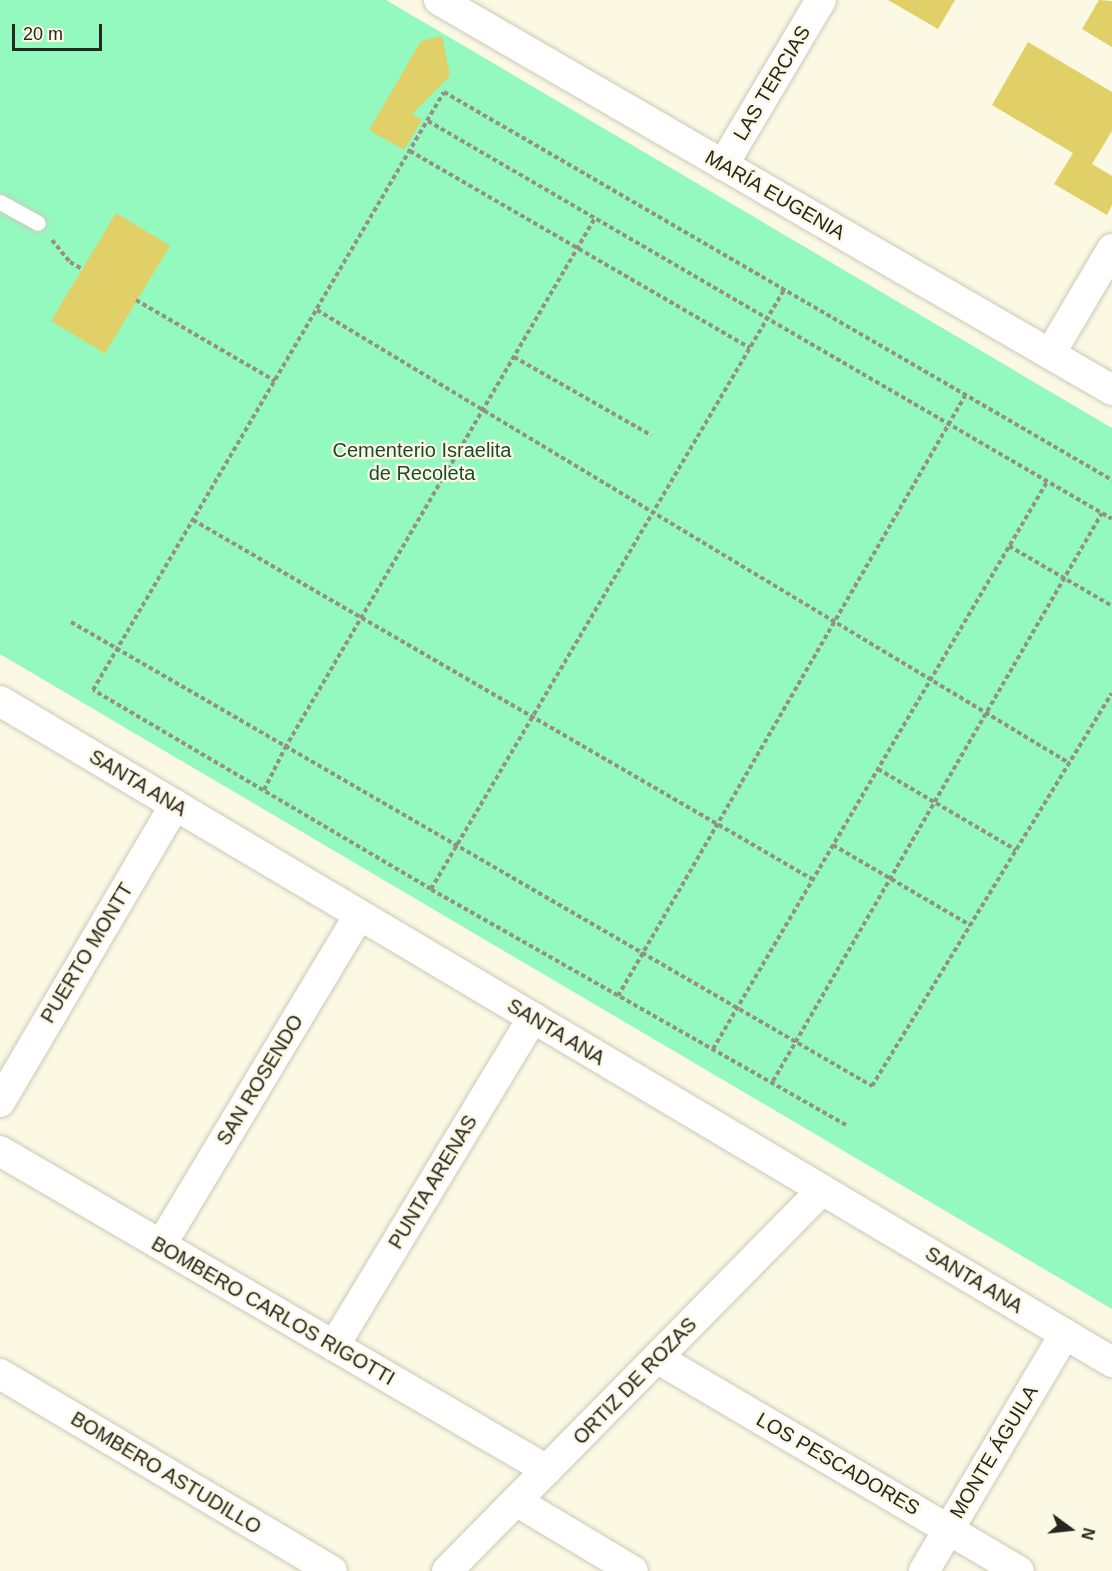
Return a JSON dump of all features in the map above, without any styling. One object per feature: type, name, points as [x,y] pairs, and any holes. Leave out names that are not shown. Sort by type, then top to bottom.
[{"type":"street","name":"MARÍA EUGENIA","points":[[439,0],[1112,390]]},
{"type":"street","name":"LAS TERCIAS","points":[[723,165],[821,0]]},
{"type":"street","points":[[1050,354],[1112,249]]},
{"type":"street","name":"SANTA ANA","points":[[0,701],[1112,1362]]},
{"type":"street","name":"PUERTO MONTT","points":[[0,1102],[175,805]]},
{"type":"street","name":"SAN ROSENDO","points":[[161,1245],[359,915]]},
{"type":"street","name":"PUNTA ARENAS","points":[[334,1346],[533,1018]]},
{"type":"street","name":"BOMBERO CARLOS RIGOTTI","points":[[0,1151],[547,1470]]},
{"type":"street","name":"ORTIZ DE ROZAS","points":[[447,1571],[822,1190]]},
{"type":"street","name":"MONTE ÁGUILA","points":[[924,1571],[1065,1334]]},
{"type":"street","name":"LOS PESCADORES","points":[[657,1358],[1019,1571]]},
{"type":"street","name":"BOMBERO ASTUDILLO","points":[[0,1374],[332,1571]]},
{"type":"street","points":[[516,1501],[633,1571]]},
{"type":"lane","points":[[0,202],[38,224]]},
{"type":"path","points":[[846,1125],[773,1081],[431,889],[93,690],[444,92],[1112,480]]},
{"type":"path","points":[[428,121],[1112,519]]},
{"type":"path","points":[[410,151],[750,348]]},
{"type":"path","points":[[264,790],[285,748],[595,218]]},
{"type":"path","points":[[38,224],[70,262],[82,269]]},
{"type":"path","points":[[431,889],[784,290]]},
{"type":"path","points":[[136,300],[275,381]]},
{"type":"path","points":[[317,310],[1069,762]]},
{"type":"path","points":[[514,357],[651,435]]},
{"type":"path","points":[[618,996],[965,396]]},
{"type":"path","points":[[713,1049],[1047,482]]},
{"type":"path","points":[[773,1081],[1102,513]]},
{"type":"path","points":[[193,520],[812,879]]},
{"type":"path","points":[[1009,546],[1112,606]]},
{"type":"path","points":[[71,622],[872,1086],[1112,693]]},
{"type":"path","points":[[878,769],[1016,850]]},
{"type":"path","points":[[833,845],[970,925]]},
{"type":"green space","name":"Cementerio Israelita de Recoleta","points":[[0,0],[386,0],[1112,428],[1112,1309],[0,654]]},
{"type":"building","points":[[888,0],[955,0],[938,29]]},
{"type":"building","points":[[1099,0],[1112,1],[1112,47],[1082,29]]},
{"type":"building","points":[[442,36],[450,76],[412,114],[422,120],[404,150],[369,130],[421,41]]},
{"type":"building","points":[[1028,42],[1112,92],[1112,131],[1092,164],[1112,176],[1112,205],[1107,215],[1054,184],[1073,153],[992,105]]},
{"type":"building","points":[[116,213],[170,245],[105,353],[51,321]]}]
